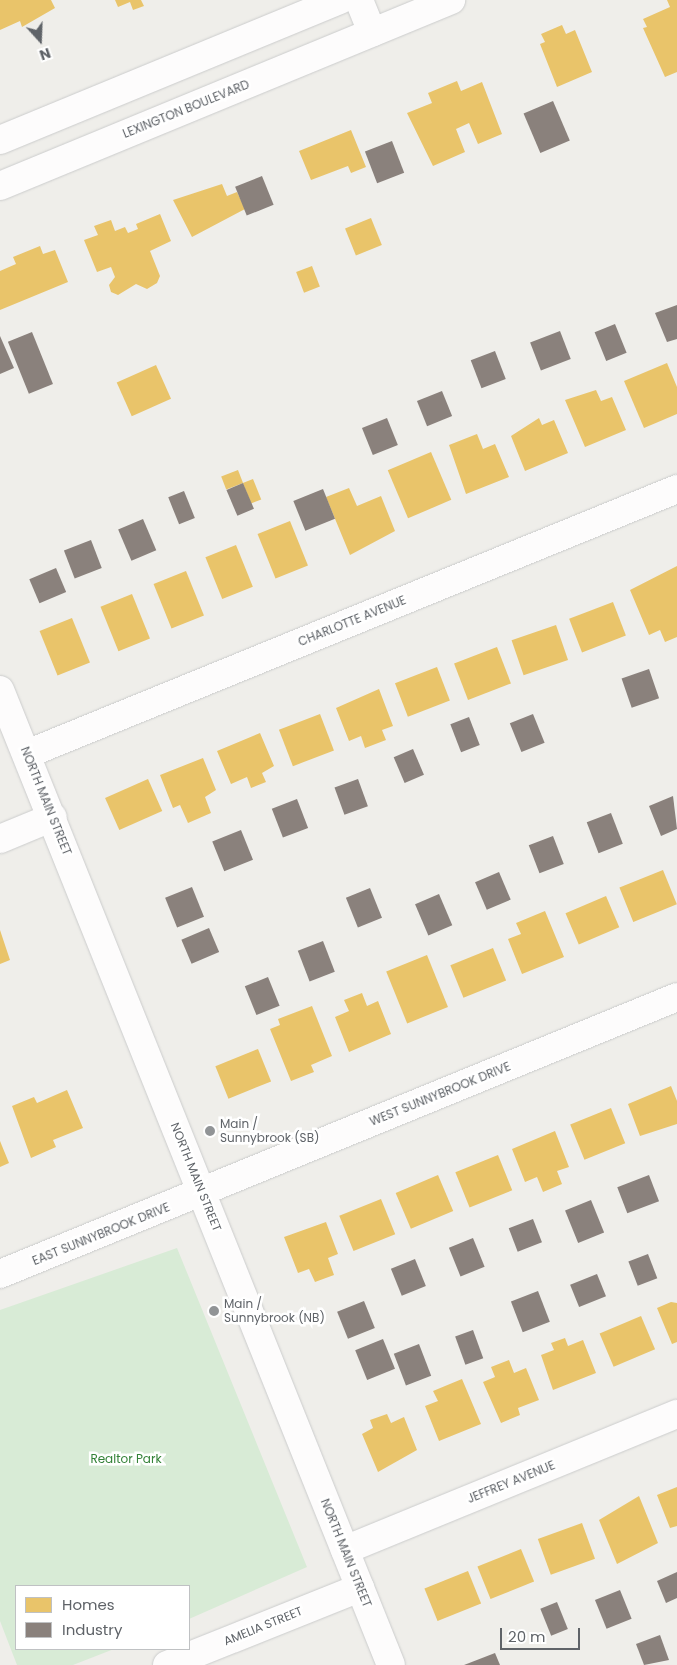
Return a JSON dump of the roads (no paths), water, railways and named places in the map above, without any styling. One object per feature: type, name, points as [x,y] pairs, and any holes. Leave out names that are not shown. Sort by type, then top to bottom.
[{"type":"street","points":[[0,140],[340,0]]},
{"type":"street","points":[[358,0],[372,33]]},
{"type":"street","name":"LEXINGTON BOULEVARD","points":[[0,186],[451,0]]},
{"type":"street","name":"CHARLOTTE AVENUE","points":[[27,754],[677,489]]},
{"type":"street","name":"NORTH MAIN STREET","points":[[0,690],[53,817],[391,1665]]},
{"type":"street","points":[[0,840],[53,817]]},
{"type":"street","name":"WEST SUNNYBROOK DRIVE","points":[[202,1192],[677,997]]},
{"type":"street","name":"EAST SUNNYBROOK DRIVE","points":[[0,1274],[202,1192]]},
{"type":"street","name":"JEFFREY AVENUE","points":[[344,1550],[677,1414]]},
{"type":"street","name":"AMELIA STREET","points":[[167,1665],[360,1588]]},
{"type":"place","name":"Main / Sunnybrook (SB)","points":[[210,1131]]},
{"type":"place","name":"Main / Sunnybrook (NB)","points":[[214,1311]]},
{"type":"park label","name":"Realtor Park","points":[[126,1459]]}]
